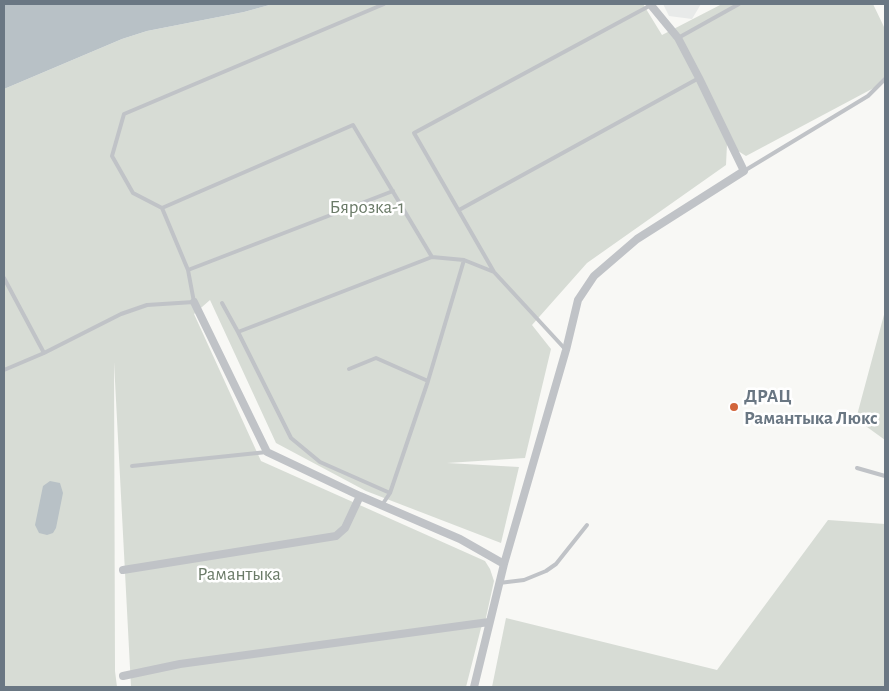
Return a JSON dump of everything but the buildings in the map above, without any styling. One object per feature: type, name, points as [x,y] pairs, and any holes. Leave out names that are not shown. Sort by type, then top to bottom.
[{"type":"street","points":[[474,687],[504,564],[566,350],[578,300],[594,276],[637,240],[744,171],[678,38],[650,4]]},
{"type":"street","points":[[194,302],[267,452],[360,496],[460,539],[504,564]]},
{"type":"street","points":[[123,570],[336,536],[345,528],[360,496]]},
{"type":"street","points":[[123,676],[180,664],[490,622]]},
{"type":"lane","points":[[4,370],[44,353],[121,314],[147,305],[194,302],[188,270],[162,208],[133,193],[112,156],[124,114],[384,4]]},
{"type":"lane","points":[[566,350],[494,272],[414,133],[650,4]]},
{"type":"lane","points":[[678,38],[739,4]]},
{"type":"lane","points":[[458,210],[699,78]]},
{"type":"lane","points":[[744,171],[868,96],[885,79]]},
{"type":"lane","points":[[162,208],[353,124],[432,257]]},
{"type":"lane","points":[[188,270],[393,191]]},
{"type":"lane","points":[[238,332],[432,257],[464,260],[494,272]]},
{"type":"lane","points":[[382,505],[390,493],[428,381],[464,260]]},
{"type":"lane","points":[[4,278],[44,353]]},
{"type":"lane","points":[[222,303],[291,438],[320,462],[390,493]]},
{"type":"lane","points":[[349,369],[376,358],[428,381]]},
{"type":"lane","points":[[132,466],[267,452]]},
{"type":"lane","points":[[858,468],[885,476]]},
{"type":"lane","points":[[499,583],[524,580],[546,571],[556,564],[588,525]]},
{"type":"shaded area","points":[[4,4],[273,4],[244,12],[147,31],[122,39],[4,89]]},
{"type":"shaded area","points":[[663,4],[701,4],[692,19],[669,16]]},
{"type":"shaded area","points":[[50,481],[60,483],[63,493],[56,528],[53,533],[47,535],[39,533],[35,525],[43,486]]},
{"type":"green space","points":[[273,4],[643,4],[662,35],[722,4],[873,4],[885,29],[885,82],[746,156],[727,144],[726,165],[587,263],[532,325],[551,349],[525,458],[447,463],[519,467],[501,543],[366,491],[276,443],[210,300],[194,314],[261,461],[485,561],[494,581],[485,622],[481,628],[466,687],[131,687],[114,362],[115,671],[117,687],[4,687],[4,89],[122,39],[147,31],[244,12]]},
{"type":"green space","points":[[885,311],[885,440],[856,419]]},
{"type":"green space","points":[[828,520],[885,524],[885,687],[492,687],[506,618],[717,670]]},
{"type":"place","name":"ДРАЦ Рамантыка Люкс","points":[[734,407]]},
{"type":"park label","name":"Бярозка-1","points":[[367,207]]},
{"type":"park label","name":"Рамантыка","points":[[239,574]]}]
